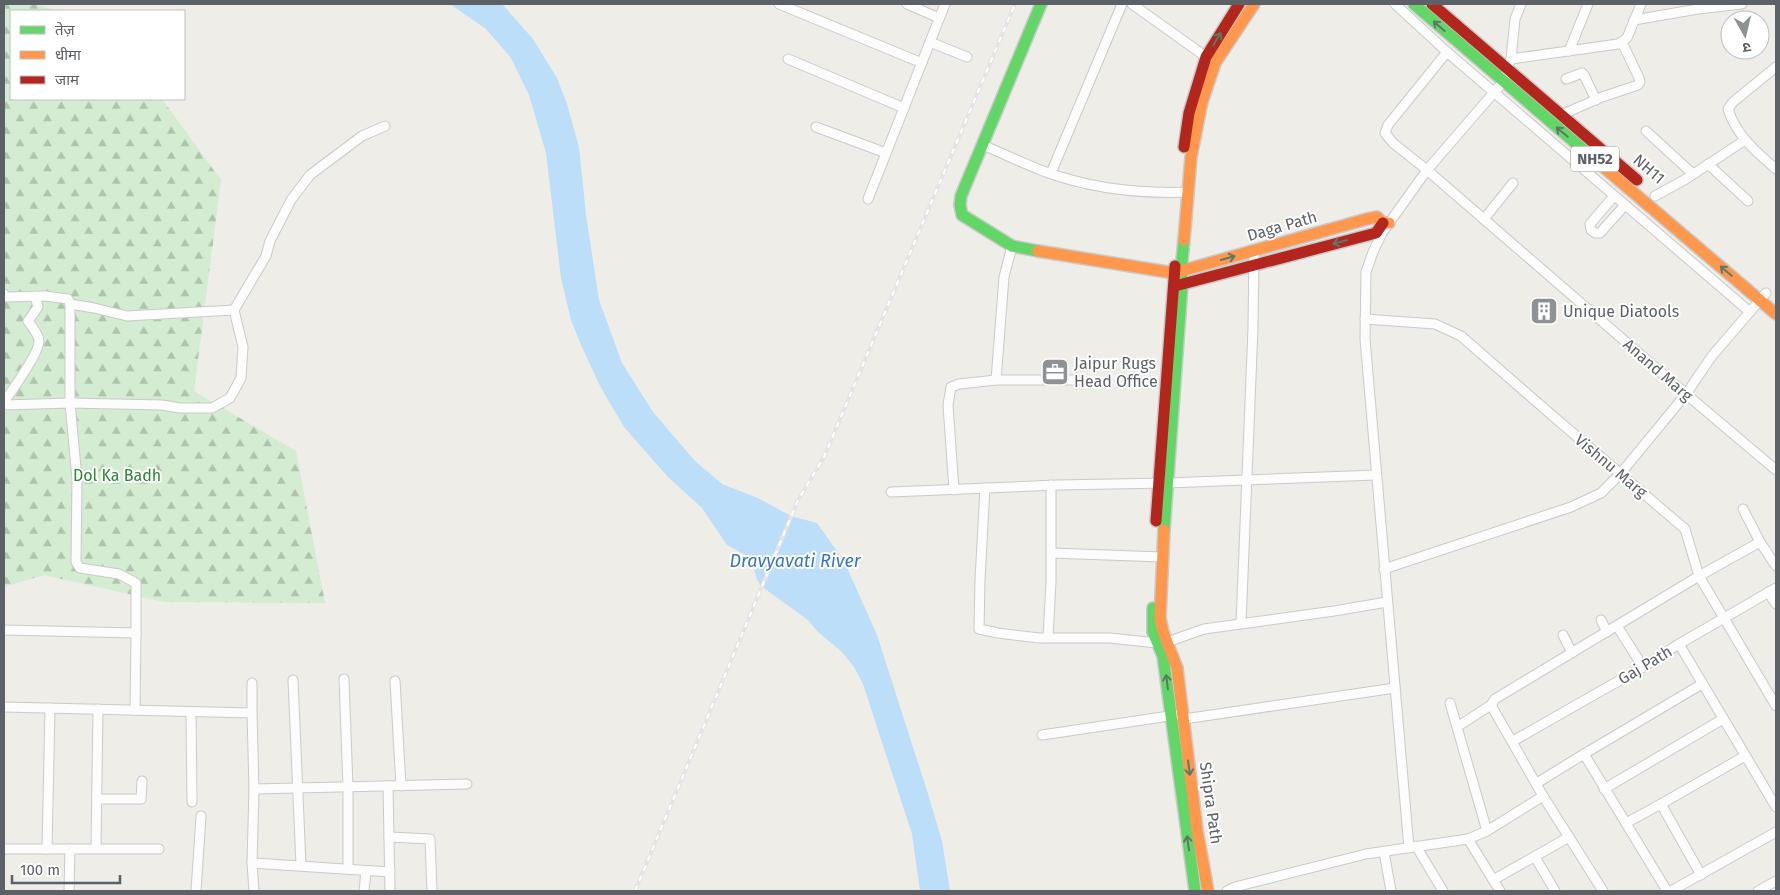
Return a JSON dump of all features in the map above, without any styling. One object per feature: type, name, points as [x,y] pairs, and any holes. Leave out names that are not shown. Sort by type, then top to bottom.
[{"type":"main road","points":[[1041,4],[961,196],[962,215],[1012,246],[1143,270],[1178,272]]},
{"type":"main road","points":[[1195,891],[1163,656],[1158,557],[1185,192],[1211,60],[1239,4]]},
{"type":"main road","points":[[1211,60],[1254,4]]},
{"type":"main road","name":"NH52","points":[[1414,4],[1504,82],[1763,296],[1776,314]]},
{"type":"main road","name":"NH11","points":[[1432,4],[1509,64],[1561,115],[1655,196],[1763,296],[1776,302]]},
{"type":"main road","name":"Daga Path","points":[[1178,272],[1367,219],[1377,217],[1386,223]]},
{"type":"main road","points":[[1178,285],[1376,233],[1386,223]]},
{"type":"main road","name":"Shipra Path","points":[[1162,642],[1177,668],[1197,830],[1208,891]]},
{"type":"street","points":[[779,4],[922,63]]},
{"type":"street","points":[[907,4],[940,18]]},
{"type":"street","points":[[868,200],[945,4]]},
{"type":"street","points":[[1051,173],[1122,4]]},
{"type":"street","points":[[1132,4],[1211,60]]},
{"type":"street","points":[[1396,4],[1448,52],[1750,312]]},
{"type":"street","points":[[1442,891],[1412,847],[1387,602],[1365,340],[1366,272],[1386,223],[1427,170],[1504,82],[1509,64],[1515,19],[1521,4]]},
{"type":"street","points":[[1569,51],[1588,4]]},
{"type":"street","points":[[1509,64],[1622,42],[1627,38],[1641,4]]},
{"type":"street","points":[[1634,20],[1696,7],[1742,4]]},
{"type":"street","points":[[930,42],[967,57]]},
{"type":"street","points":[[1561,115],[1638,85],[1640,82],[1622,42]]},
{"type":"street","name":"Anand Marg","points":[[1448,52],[1404,104],[1384,133],[1393,143],[1427,170],[1776,470]]},
{"type":"street","points":[[788,59],[904,108]]},
{"type":"street","points":[[1776,68],[1733,102],[1728,109],[1732,121],[1745,140],[1753,150],[1776,169]]},
{"type":"street","points":[[1566,79],[1582,73],[1596,100]]},
{"type":"street","points":[[4,403],[162,405],[180,408],[212,408],[230,398],[241,378],[244,347],[234,310],[266,256],[270,241],[291,200],[310,175],[362,136],[384,126]]},
{"type":"street","points":[[816,127],[886,153]]},
{"type":"street","points":[[1646,131],[1694,174]]},
{"type":"street","points":[[1655,196],[1694,174],[1745,140]]},
{"type":"street","points":[[983,145],[1051,173],[1092,185],[1133,190],[1185,192]]},
{"type":"street","points":[[1708,164],[1748,201]]},
{"type":"street","points":[[1484,219],[1513,183]]},
{"type":"street","points":[[1614,196],[1590,224],[1591,230],[1595,233],[1600,233],[1625,205]]},
{"type":"street","points":[[996,380],[1004,277],[1012,246]]},
{"type":"street","points":[[1242,624],[1254,251]]},
{"type":"street","points":[[4,294],[7,297],[45,296],[68,300],[70,304],[70,403],[77,480],[76,562],[80,568],[118,574],[136,583],[135,710]]},
{"type":"street","points":[[4,403],[37,350],[39,339],[28,321],[38,307],[35,296]]},
{"type":"street","points":[[1384,569],[1571,507],[1601,494],[1621,473],[1686,394],[1712,356],[1763,296]]},
{"type":"street","points":[[70,304],[127,316],[234,310]]},
{"type":"street","name":"Vishnu Marg","points":[[1365,319],[1436,324],[1461,336],[1685,529],[1699,576],[1776,706]]},
{"type":"street","points":[[954,490],[948,405],[951,387],[959,384],[996,380],[1077,380]]},
{"type":"street","points":[[891,492],[1376,475]]},
{"type":"street","points":[[1048,638],[1051,485]]},
{"type":"street","points":[[985,488],[979,629],[998,633],[1048,638],[1110,638],[1162,642],[1204,629],[1387,602]]},
{"type":"street","points":[[1744,509],[1760,542],[1776,566]]},
{"type":"street","points":[[1457,727],[1491,705],[1495,699],[1699,576],[1760,542]]},
{"type":"street","points":[[1051,554],[1158,557]]},
{"type":"street","points":[[1772,590],[1776,604]]},
{"type":"street","name":"Gaj Path","points":[[1513,741],[1643,667],[1772,590]]},
{"type":"street","points":[[1601,620],[1607,632]]},
{"type":"street","points":[[1617,626],[1643,667]]},
{"type":"street","points":[[4,630],[136,632]]},
{"type":"street","points":[[1563,635],[1572,653]]},
{"type":"street","points":[[1680,644],[1776,807]]},
{"type":"street","points":[[344,679],[348,787],[348,869]]},
{"type":"street","points":[[293,680],[300,865]]},
{"type":"street","points":[[395,681],[401,786]]},
{"type":"street","points":[[252,684],[254,789],[252,863],[254,891]]},
{"type":"street","points":[[1536,783],[1702,684]]},
{"type":"street","points":[[1042,735],[1171,716],[1184,717],[1395,688]]},
{"type":"street","points":[[1450,703],[1487,831]]},
{"type":"street","points":[[1491,705],[1543,796],[1603,891]]},
{"type":"street","points":[[4,707],[252,713]]},
{"type":"street","points":[[47,849],[50,708]]},
{"type":"street","points":[[96,848],[98,710]]},
{"type":"street","points":[[191,712],[192,802]]},
{"type":"street","points":[[1604,789],[1723,719]]},
{"type":"street","points":[[1584,754],[1667,891]]},
{"type":"street","points":[[1626,823],[1745,756]]},
{"type":"street","points":[[97,799],[141,799],[142,781]]},
{"type":"street","points":[[254,789],[467,784]]},
{"type":"street","points":[[388,787],[390,891]]},
{"type":"street","points":[[1227,891],[1235,886],[1366,854],[1468,839],[1487,831],[1543,796]]},
{"type":"street","points":[[1661,804],[1701,875]]},
{"type":"street","points":[[196,891],[201,816]]},
{"type":"street","points":[[1671,891],[1776,832]]},
{"type":"street","points":[[389,838],[430,838],[432,891]]},
{"type":"street","points":[[1493,880],[1569,838]]},
{"type":"street","points":[[1468,839],[1500,891]]},
{"type":"street","points":[[4,849],[159,849]]},
{"type":"street","points":[[69,891],[70,849]]},
{"type":"street","points":[[1384,852],[1391,891]]},
{"type":"street","points":[[1535,857],[1555,891]]},
{"type":"street","points":[[252,863],[390,872]]},
{"type":"street","points":[[364,891],[366,871]]},
{"type":"street","points":[[1758,891],[1776,881]]},
{"type":"green space","name":"Dol Ka Badh","points":[[4,4],[34,4],[55,10],[10,10],[10,100],[163,100],[221,180],[194,391],[296,451],[325,603],[164,602],[44,575],[4,587]]},
{"type":"water","name":"Dravyavati River","points":[[450,4],[502,4],[533,39],[557,78],[567,104],[579,147],[586,215],[599,300],[622,363],[653,412],[695,461],[722,484],[758,498],[791,516],[817,523],[844,561],[877,635],[942,841],[950,891],[920,891],[912,834],[863,684],[854,667],[842,652],[818,632],[808,620],[761,586],[749,557],[727,545],[702,508],[667,476],[624,427],[600,386],[571,320],[561,278],[546,153],[529,95],[511,58],[486,29]]},
{"type":"railway","points":[[635,891],[798,500],[824,457],[1015,4]]},
{"type":"traffic: fast","points":[[1038,251],[1012,246],[962,215],[960,205],[961,196],[1041,4]]},
{"type":"traffic: fast","points":[[1414,4],[1600,164]]},
{"type":"traffic: fast","points":[[1164,530],[1184,240]]},
{"type":"traffic: fast","points":[[1153,608],[1153,632],[1163,656],[1195,891]]},
{"type":"traffic: slow","points":[[1184,240],[1191,157],[1202,102],[1215,63],[1254,4]]},
{"type":"traffic: slow","points":[[1600,164],[1776,314]]},
{"type":"traffic: slow","points":[[1038,251],[1174,273],[1367,219],[1377,217],[1383,223],[1389,223]]},
{"type":"traffic: slow","points":[[1164,530],[1160,618],[1163,632],[1177,668],[1197,830],[1208,891]]},
{"type":"traffic: jam","points":[[1184,147],[1189,113],[1206,57],[1239,4]]},
{"type":"traffic: jam","points":[[1432,4],[1637,180]]},
{"type":"traffic: jam","points":[[1175,286],[1376,233],[1383,223]]},
{"type":"traffic: jam","points":[[1156,521],[1175,266]]},
{"type":"place","name":"Unique Diatools","points":[[1544,311]]},
{"type":"place","name":"Jaipur Rugs Head Office","points":[[1055,372]]}]
